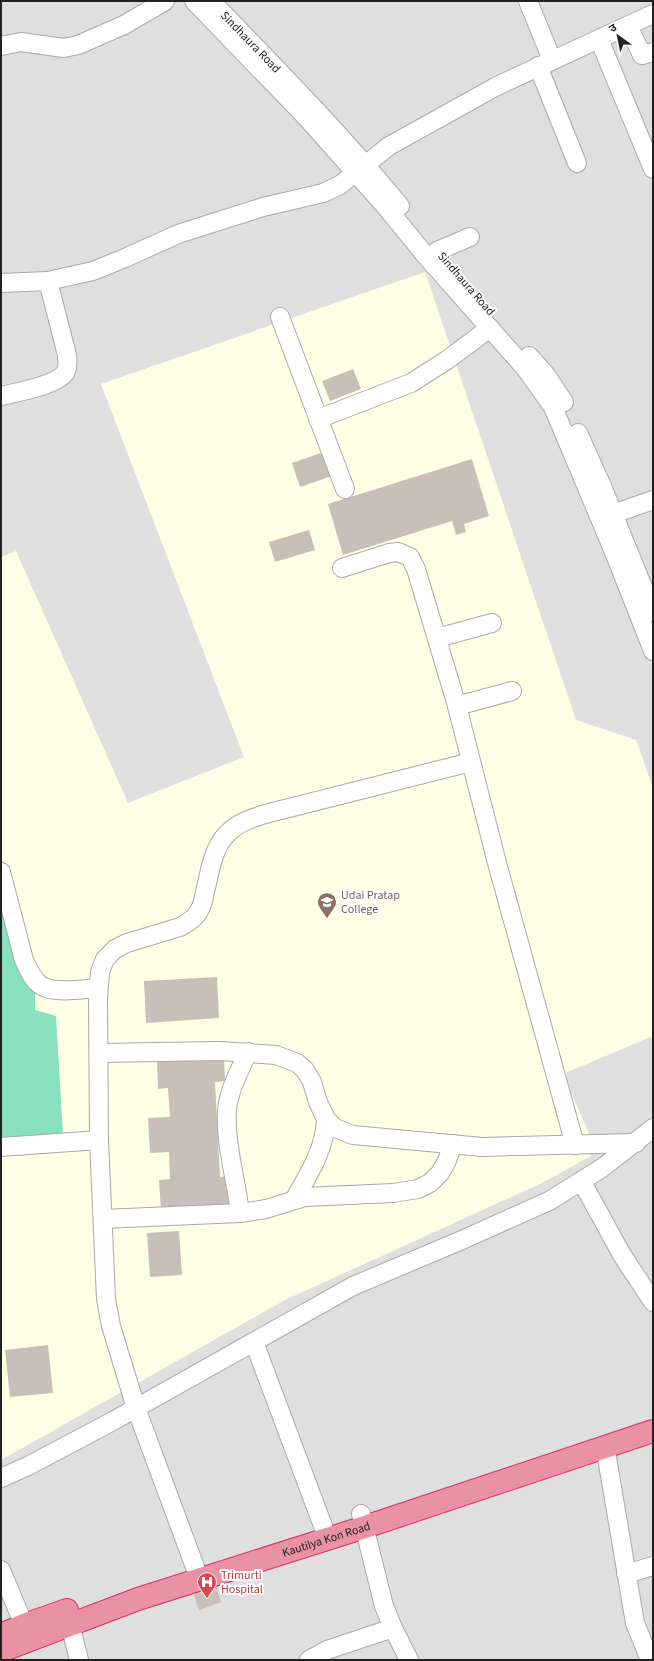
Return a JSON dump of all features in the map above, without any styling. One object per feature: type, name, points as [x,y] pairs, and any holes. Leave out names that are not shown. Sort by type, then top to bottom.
[{"type":"highway","name":"Kautilya Kon Road","points":[[1,1651],[138,1599],[653,1418]]},
{"type":"highway","name":"Kautilya Kon Road","points":[[1,1635],[24,1625],[195,1567],[323,1526],[363,1521],[653,1431]]},
{"type":"street","points":[[1,46],[21,42],[64,48],[78,46],[124,25],[165,1]]},
{"type":"street","points":[[194,1],[308,119],[361,169],[490,328],[525,368],[553,407],[614,552],[653,651]]},
{"type":"street","name":"Sindhaura Road","points":[[211,1],[320,113],[361,169],[437,251],[546,376],[566,405],[653,612]]},
{"type":"street","points":[[528,1],[545,63],[577,163]]},
{"type":"street","points":[[1,283],[48,281],[93,271],[178,234],[263,207],[323,193],[340,185],[389,146],[497,86],[653,14]]},
{"type":"street","points":[[628,26],[642,55],[653,52]]},
{"type":"street","points":[[599,39],[653,169]]},
{"type":"street","points":[[437,251],[470,237]]},
{"type":"street","points":[[1,396],[40,386],[57,379],[65,373],[68,366],[67,355],[48,281]]},
{"type":"street","points":[[280,317],[345,488]]},
{"type":"street","points":[[318,419],[411,383],[447,360],[490,328]]},
{"type":"street","points":[[613,514],[653,500]]},
{"type":"street","points":[[342,568],[389,553],[398,552],[410,557],[420,581],[457,706],[497,863],[575,1145]]},
{"type":"street","points":[[437,638],[492,623]]},
{"type":"street","points":[[457,706],[512,691]]},
{"type":"street","points":[[195,1567],[136,1408],[111,1326],[106,1299],[99,1140],[98,988],[100,972],[104,959],[115,949],[126,943],[180,927],[195,917],[201,909],[212,864],[219,845],[230,831],[246,821],[269,813],[471,762]]},
{"type":"street","points":[[1,872],[24,960],[28,971],[34,979],[41,986],[54,990],[98,988]]},
{"type":"street","points":[[99,1053],[219,1051],[276,1055],[297,1063],[305,1070],[312,1082],[318,1102],[326,1119],[335,1128],[352,1135],[482,1147],[653,1143]]},
{"type":"street","points":[[240,1213],[236,1183],[228,1152],[227,1109],[234,1081],[248,1052]]},
{"type":"street","points":[[294,1200],[316,1161],[326,1134],[326,1119]]},
{"type":"street","points":[[1,1478],[28,1466],[136,1408],[353,1286],[549,1201],[582,1182],[602,1168],[653,1128]]},
{"type":"street","points":[[1,1146],[99,1140]]},
{"type":"street","points":[[103,1219],[240,1213],[266,1209],[305,1197],[393,1193],[418,1189],[430,1183],[440,1173],[446,1163],[453,1144]]},
{"type":"street","points":[[582,1182],[622,1255],[653,1302]]},
{"type":"street","points":[[254,1342],[323,1526]]},
{"type":"street","points":[[605,1446],[635,1623],[650,1660]]},
{"type":"street","points":[[363,1521],[384,1606],[409,1660]]},
{"type":"street","points":[[626,1574],[653,1566]]},
{"type":"street","points":[[1,1570],[24,1625]]},
{"type":"street","points":[[70,1624],[79,1660]]},
{"type":"street","points":[[309,1660],[330,1655],[393,1628]]},
{"type":"shaded area","points":[[1,1],[653,1],[653,1660],[1,1660]]},
{"type":"shaded area","name":"Udai Pratap College","points":[[425,272],[576,720],[636,740],[653,788],[653,1036],[563,1074],[588,1131],[591,1156],[542,1183],[285,1300],[1,1460],[1,557],[16,551],[128,803],[244,757],[101,384]]},
{"type":"green space","points":[[1,865],[35,968],[35,1010],[56,1016],[63,1135],[1,1141]]},
{"type":"building","points":[[353,369],[361,389],[330,401],[322,381]]},
{"type":"building","points":[[324,452],[332,476],[300,487],[292,463]]},
{"type":"building","points":[[472,459],[489,516],[464,524],[466,532],[456,535],[452,521],[343,555],[328,504]]},
{"type":"building","points":[[309,530],[315,550],[275,562],[269,542]]},
{"type":"building","points":[[217,977],[219,1018],[146,1023],[144,981]]},
{"type":"building","points":[[224,1057],[225,1081],[215,1082],[220,1177],[231,1176],[232,1206],[161,1210],[159,1180],[170,1179],[169,1152],[150,1153],[148,1118],[170,1117],[168,1088],[158,1089],[157,1061]]},
{"type":"building","points":[[179,1231],[182,1275],[150,1277],[147,1233]]},
{"type":"building","points":[[48,1345],[53,1393],[10,1397],[5,1350]]},
{"type":"building","points":[[216,1586],[221,1602],[199,1610],[194,1595]]},
{"type":"place","name":"Udai Pratap College","points":[[327,919]]},
{"type":"place","name":"Trimurti Hospital","points":[[207,1599]]}]
